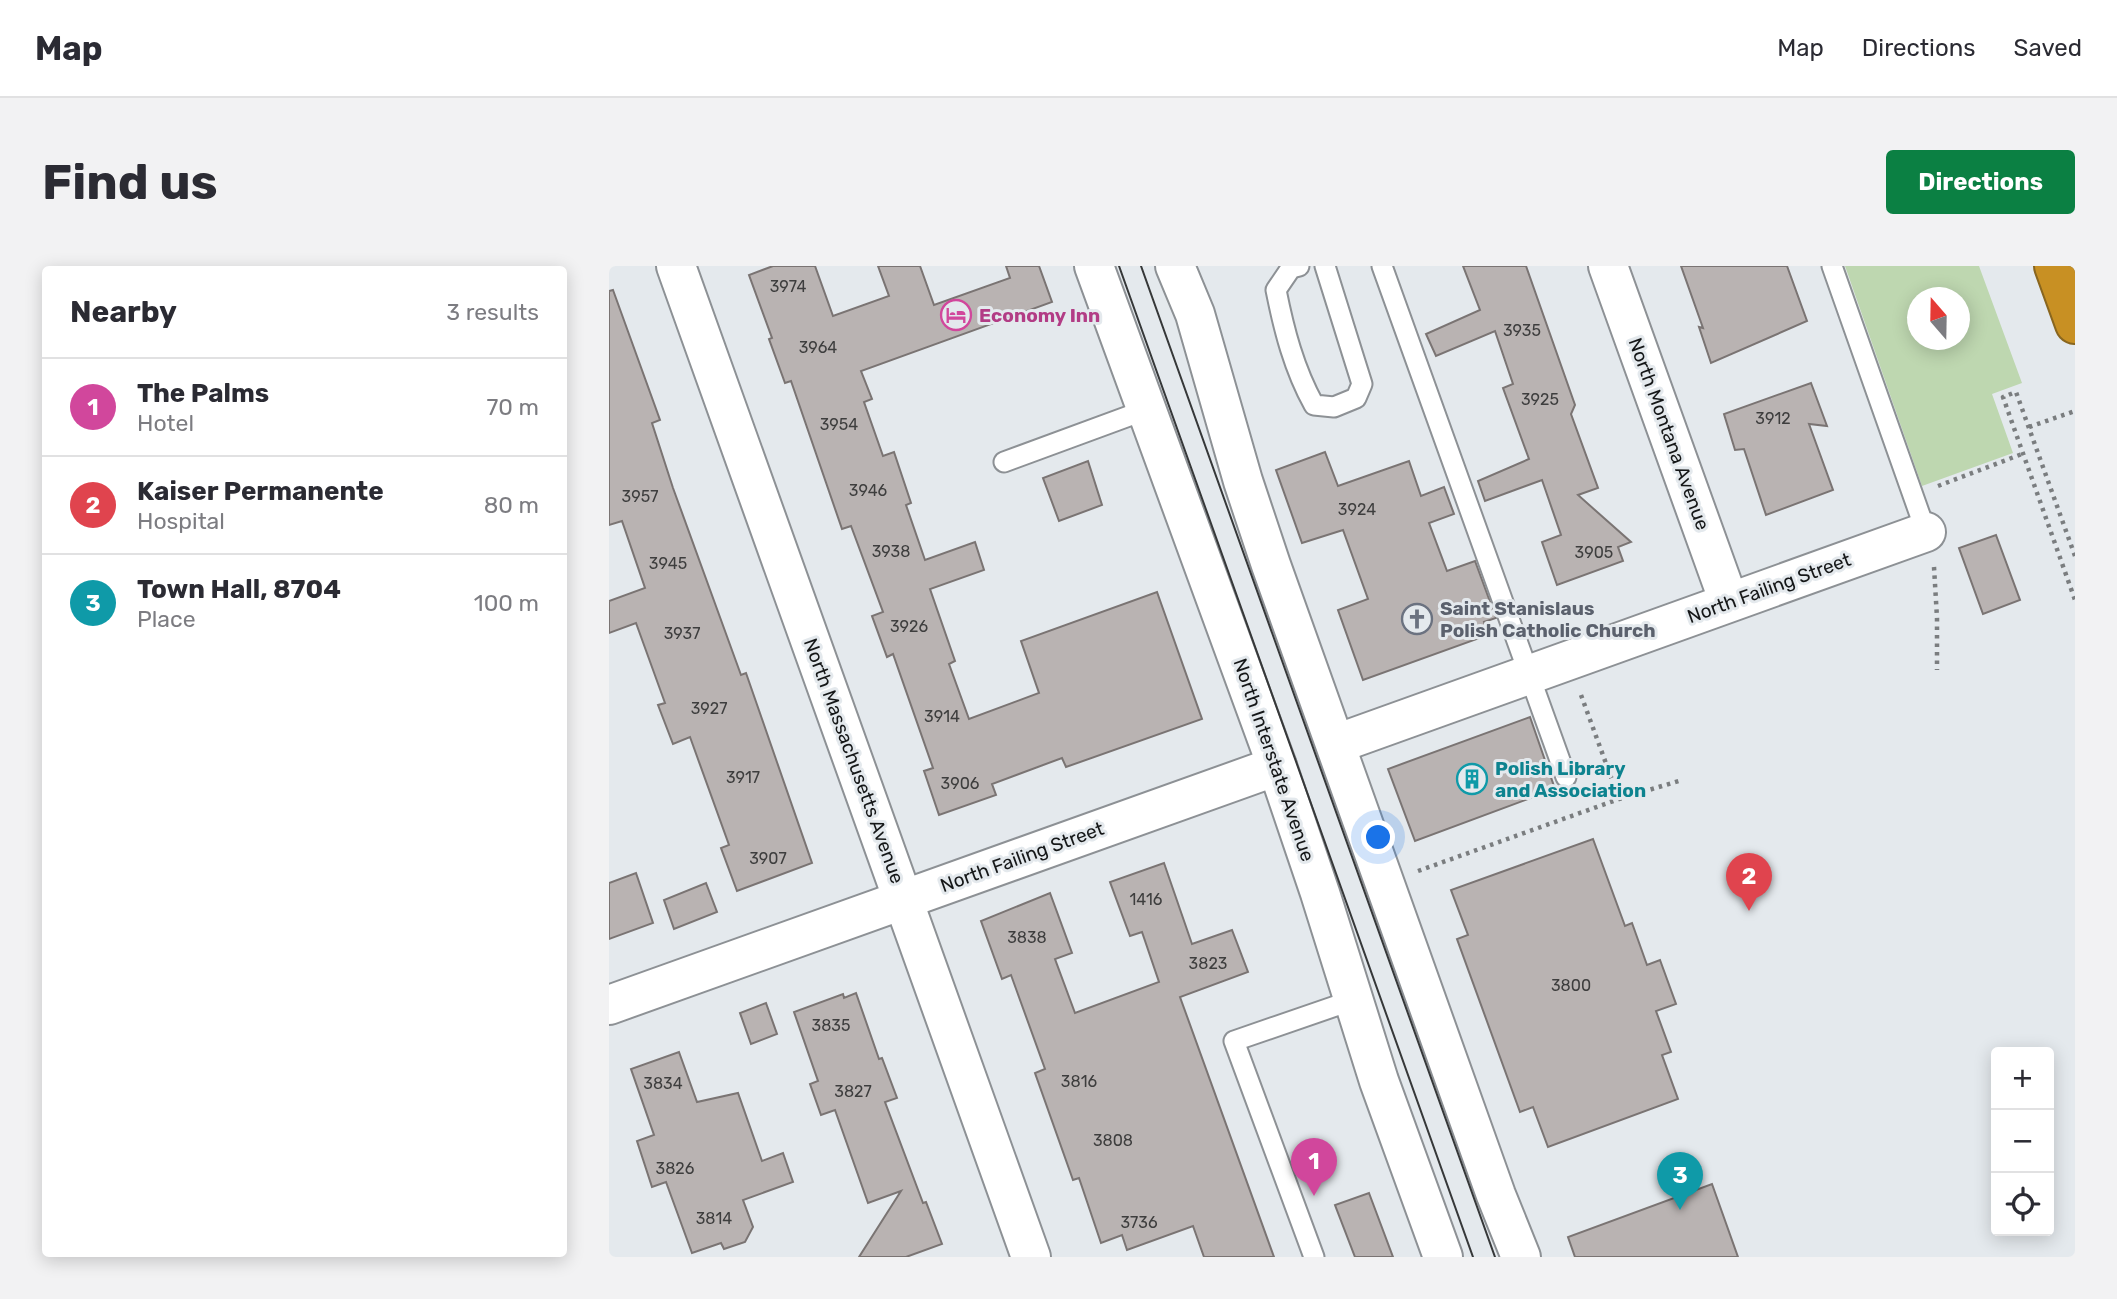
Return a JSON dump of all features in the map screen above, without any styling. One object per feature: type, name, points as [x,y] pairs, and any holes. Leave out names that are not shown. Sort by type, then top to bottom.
[{"type":"highway","points":[[2054,266],[2075,324]]},
{"type":"street","name":"North Massachusetts Avenue","points":[[676,266],[1031,1257]]},
{"type":"street","name":"North Interstate Avenue","points":[[1094,266],[1277,766],[1378,1081],[1443,1257]]},
{"type":"street","points":[[1175,266],[1195,314],[1243,481],[1384,883],[1496,1195],[1521,1257]]},
{"type":"street","name":"North Montana Avenue","points":[[1608,266],[1729,602]]},
{"type":"street","name":"North Failing Street","points":[[1336,744],[1926,532]]},
{"type":"street","name":"North Failing Street","points":[[609,1005],[1277,766]]},
{"type":"lane","points":[[1299,266],[1291,268],[1276,290],[1283,329],[1302,383],[1314,405],[1334,407],[1356,398],[1362,384],[1325,266]]},
{"type":"lane","points":[[1382,266],[1566,777]]},
{"type":"lane","points":[[1832,266],[1926,532]]},
{"type":"lane","points":[[1004,462],[1148,409]]},
{"type":"lane","points":[[1314,1257],[1234,1041],[1353,999]]},
{"type":"path","points":[[2075,556],[2016,392],[2003,397],[2075,600]]},
{"type":"path","points":[[2029,427],[2075,411]]},
{"type":"path","points":[[1913,495],[2022,454]]},
{"type":"path","points":[[1926,532],[1933,555],[1937,670]]},
{"type":"path","points":[[1569,661],[1619,799]]},
{"type":"path","points":[[1384,883],[1619,799],[1682,780]]},
{"type":"green space","points":[[1845,266],[1979,266],[2022,383],[1992,394],[2013,453],[1922,486]]},
{"type":"building","points":[[773,266],[815,266],[833,316],[889,296],[878,266],[920,266],[934,305],[1010,278],[1006,266],[1039,266],[1052,302],[861,371],[872,399],[864,402],[883,456],[894,452],[911,503],[906,505],[925,560],[975,542],[984,570],[930,589],[955,661],[949,664],[969,719],[1039,693],[1021,641],[1157,592],[1202,719],[1066,767],[1062,758],[992,784],[996,795],[939,815],[924,771],[933,768],[893,654],[887,657],[872,616],[883,612],[851,526],[842,529],[791,381],[785,383],[749,275]]},
{"type":"building","points":[[1463,266],[1526,266],[1575,405],[1571,414],[1598,488],[1578,495],[1631,542],[1618,547],[1623,561],[1557,585],[1542,542],[1561,535],[1542,480],[1485,501],[1478,481],[1529,459],[1503,388],[1513,384],[1495,331],[1436,356],[1426,334],[1480,310]]},
{"type":"building","points":[[1681,266],[1787,266],[1807,321],[1711,363],[1699,327],[1703,328]]},
{"type":"building","points":[[613,290],[660,420],[652,423],[673,488],[741,675],[746,673],[812,863],[737,891],[721,848],[729,845],[690,737],[673,744],[658,705],[665,703],[636,623],[609,633],[609,601],[645,588],[622,521],[609,525],[609,291]]},
{"type":"building","points":[[1811,383],[1827,426],[1809,424],[1833,490],[1766,515],[1744,449],[1735,450],[1724,414]]},
{"type":"building","points":[[1325,452],[1338,486],[1409,461],[1421,496],[1444,487],[1454,514],[1429,523],[1447,571],[1475,561],[1496,618],[1484,622],[1488,635],[1363,680],[1338,610],[1368,599],[1343,530],[1302,543],[1276,470]]},
{"type":"building","points":[[1088,461],[1102,505],[1059,521],[1043,478]]},
{"type":"building","points":[[1996,535],[2020,600],[1983,614],[1959,548]]},
{"type":"building","name":"Polish Library and Association","points":[[1530,717],[1555,789],[1415,841],[1388,769]]},
{"type":"building","points":[[1593,839],[1625,926],[1632,923],[1647,965],[1660,960],[1676,1004],[1656,1011],[1671,1052],[1662,1055],[1678,1099],[1548,1147],[1533,1107],[1520,1112],[1457,939],[1468,935],[1451,890]]},
{"type":"building","points":[[1164,863],[1192,944],[1232,930],[1248,972],[1180,997],[1274,1257],[1204,1257],[1193,1226],[1127,1250],[1122,1235],[1101,1243],[1079,1178],[1073,1180],[1035,1073],[1045,1069],[1011,975],[1002,979],[981,921],[1050,893],[1072,953],[1055,959],[1075,1013],[1159,982],[1142,932],[1130,936],[1110,882]]},
{"type":"building","points":[[636,873],[653,923],[609,939],[609,883]]},
{"type":"building","points":[[706,883],[717,912],[674,929],[664,900]]},
{"type":"building","points":[[856,993],[879,1059],[882,1058],[897,1098],[885,1102],[923,1203],[926,1202],[942,1244],[906,1257],[859,1257],[901,1191],[868,1203],[835,1110],[821,1115],[810,1084],[818,1081],[794,1012],[843,994],[844,998]]},
{"type":"building","points":[[766,1003],[777,1034],[751,1044],[740,1013]]},
{"type":"building","points":[[679,1052],[697,1102],[738,1093],[762,1161],[783,1153],[793,1182],[743,1200],[753,1227],[745,1242],[724,1249],[721,1243],[692,1253],[666,1182],[652,1187],[637,1141],[654,1135],[631,1069]]},
{"type":"building","points":[[1712,1184],[1738,1257],[1575,1257],[1568,1237]]},
{"type":"building","points":[[1369,1193],[1393,1257],[1355,1257],[1335,1205]]},
{"type":"tram line","points":[[1119,266],[1473,1257]]},
{"type":"tram line","points":[[1141,266],[1495,1257]]},
{"type":"place","name":"Economy Inn","points":[[956,315]]},
{"type":"place","name":"Saint Stanislaus Polish Catholic Church","points":[[1417,619]]},
{"type":"place","name":"Polish Library and Association","points":[[1472,779]]},
{"type":"place","name":"Kaiser Permanente","points":[[1749,911]]},
{"type":"place","name":"The Palms","points":[[1314,1196]]},
{"type":"place","name":"Town Hall, 8704","points":[[1680,1210]]}]
